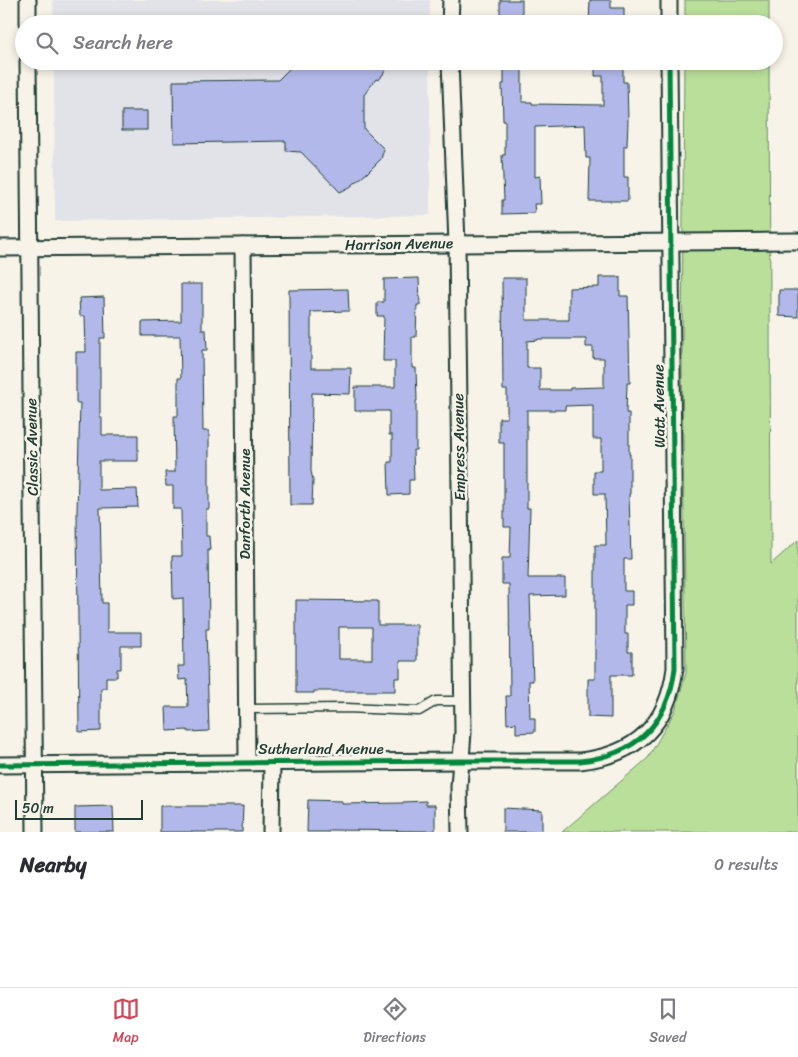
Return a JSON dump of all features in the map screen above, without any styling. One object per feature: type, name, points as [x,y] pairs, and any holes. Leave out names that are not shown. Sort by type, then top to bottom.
[{"type":"street","points":[[28,0],[28,15]]},
{"type":"street","points":[[450,15],[451,0]]},
{"type":"street","points":[[669,0],[669,15]]},
{"type":"street","name":"Classic Avenue","points":[[28,70],[35,832]]},
{"type":"street","name":"Empress Avenue","points":[[450,70],[457,244],[463,732],[459,788],[460,832]]},
{"type":"street","name":"Watt Avenue","points":[[638,740],[656,721],[667,702],[672,686],[674,668],[670,70]]},
{"type":"street","name":"Harrison Avenue","points":[[0,248],[798,241]]},
{"type":"street","name":"Danforth Avenue","points":[[243,246],[247,762]]},
{"type":"street","name":"Sutherland Avenue","points":[[0,765],[461,760],[580,761],[598,759],[615,754],[638,740]]},
{"type":"street","points":[[271,832],[272,762]]},
{"type":"lane","points":[[247,709],[346,708],[419,711],[436,701],[462,701]]},
{"type":"shaded area","points":[[53,0],[430,0],[430,15],[54,15]]},
{"type":"shaded area","points":[[54,70],[430,70],[430,215],[55,221]]},
{"type":"green space","points":[[685,0],[769,0],[769,15],[685,15]]},
{"type":"green space","points":[[684,70],[769,70],[771,564],[798,540],[798,832],[562,832],[648,758],[675,711],[686,673],[682,363]]},
{"type":"building","points":[[500,0],[522,0],[522,15],[500,15]]},
{"type":"building","points":[[590,0],[611,0],[611,8],[624,8],[624,15],[589,15]]},
{"type":"building","points":[[288,70],[386,70],[364,95],[364,129],[384,149],[381,159],[350,187],[340,192],[301,152],[286,151],[286,141],[174,143],[173,81],[278,80]]},
{"type":"building","points":[[504,70],[522,70],[522,102],[532,102],[532,104],[603,105],[603,76],[595,76],[595,70],[623,70],[623,82],[627,82],[628,120],[627,146],[624,146],[624,177],[628,177],[628,201],[589,201],[590,158],[586,158],[585,125],[535,127],[535,177],[540,176],[541,204],[534,204],[535,213],[502,214],[502,200],[504,200],[502,155],[505,155],[502,84],[504,84]]},
{"type":"building","points":[[122,111],[147,111],[147,130],[122,130]]},
{"type":"building","points":[[599,277],[620,277],[620,296],[628,296],[630,383],[627,383],[626,413],[629,413],[631,559],[624,559],[624,591],[632,591],[632,605],[625,605],[625,634],[628,634],[628,652],[632,652],[632,675],[611,675],[611,718],[588,717],[588,679],[595,679],[595,545],[606,545],[605,494],[594,494],[594,471],[601,471],[601,439],[593,439],[593,405],[565,406],[565,410],[527,410],[527,508],[530,508],[528,578],[565,578],[565,595],[530,596],[533,681],[529,681],[530,718],[535,718],[535,732],[516,733],[516,723],[507,724],[506,696],[510,696],[509,584],[502,584],[502,558],[510,558],[511,527],[504,527],[504,443],[499,443],[499,418],[507,418],[507,390],[503,390],[502,278],[526,278],[526,320],[569,320],[569,288],[599,287]],"holes":[[[538,339],[586,339],[586,347],[593,347],[593,358],[604,358],[604,387],[540,390],[540,368],[527,368],[527,341]]]},
{"type":"building","points":[[419,278],[420,305],[417,305],[416,337],[412,337],[412,368],[416,368],[417,401],[416,450],[413,450],[414,480],[409,480],[409,494],[389,495],[388,462],[392,462],[392,435],[389,435],[389,411],[355,411],[355,387],[395,387],[395,361],[383,361],[384,316],[377,316],[377,302],[384,302],[384,279]]},
{"type":"building","points":[[181,284],[202,284],[202,330],[206,330],[207,350],[202,350],[203,431],[209,431],[209,509],[206,509],[206,536],[209,536],[210,550],[208,550],[209,629],[206,629],[209,731],[188,732],[188,730],[167,731],[166,707],[188,707],[187,679],[179,680],[178,666],[184,666],[183,598],[173,599],[172,556],[182,556],[181,509],[173,509],[173,486],[166,486],[165,472],[175,472],[174,416],[178,416],[178,378],[181,378],[180,336],[142,336],[142,322],[181,321]]},
{"type":"building","points":[[348,289],[349,311],[311,312],[311,368],[351,368],[350,394],[312,393],[312,505],[290,505],[289,290]]},
{"type":"building","points":[[779,290],[798,290],[798,317],[779,316]]},
{"type":"building","points":[[104,297],[105,338],[100,338],[100,417],[102,417],[102,435],[138,435],[138,461],[99,461],[99,490],[137,489],[138,507],[100,508],[102,603],[107,603],[107,632],[141,632],[141,646],[121,646],[121,669],[117,669],[117,677],[106,677],[106,688],[101,688],[101,731],[79,732],[77,512],[80,403],[76,403],[76,352],[86,352],[85,316],[80,316],[79,298]]},
{"type":"building","points":[[296,600],[378,601],[378,625],[417,625],[417,661],[400,661],[400,678],[395,678],[395,691],[314,691],[314,693],[296,693]],"holes":[[[339,627],[372,627],[372,659],[339,659]]]},
{"type":"building","points":[[308,800],[342,801],[342,804],[426,801],[426,805],[435,805],[435,831],[329,830],[329,832],[307,832]]},
{"type":"building","points":[[113,806],[114,832],[75,832],[75,807]]},
{"type":"building","points":[[160,806],[243,806],[242,832],[160,832]]},
{"type":"building","points":[[503,808],[542,810],[542,832],[503,832]]},
{"type":"cycle path","points":[[0,765],[580,761],[600,758],[617,752],[633,744],[646,734],[657,721],[665,706],[675,668],[669,70]]}]
